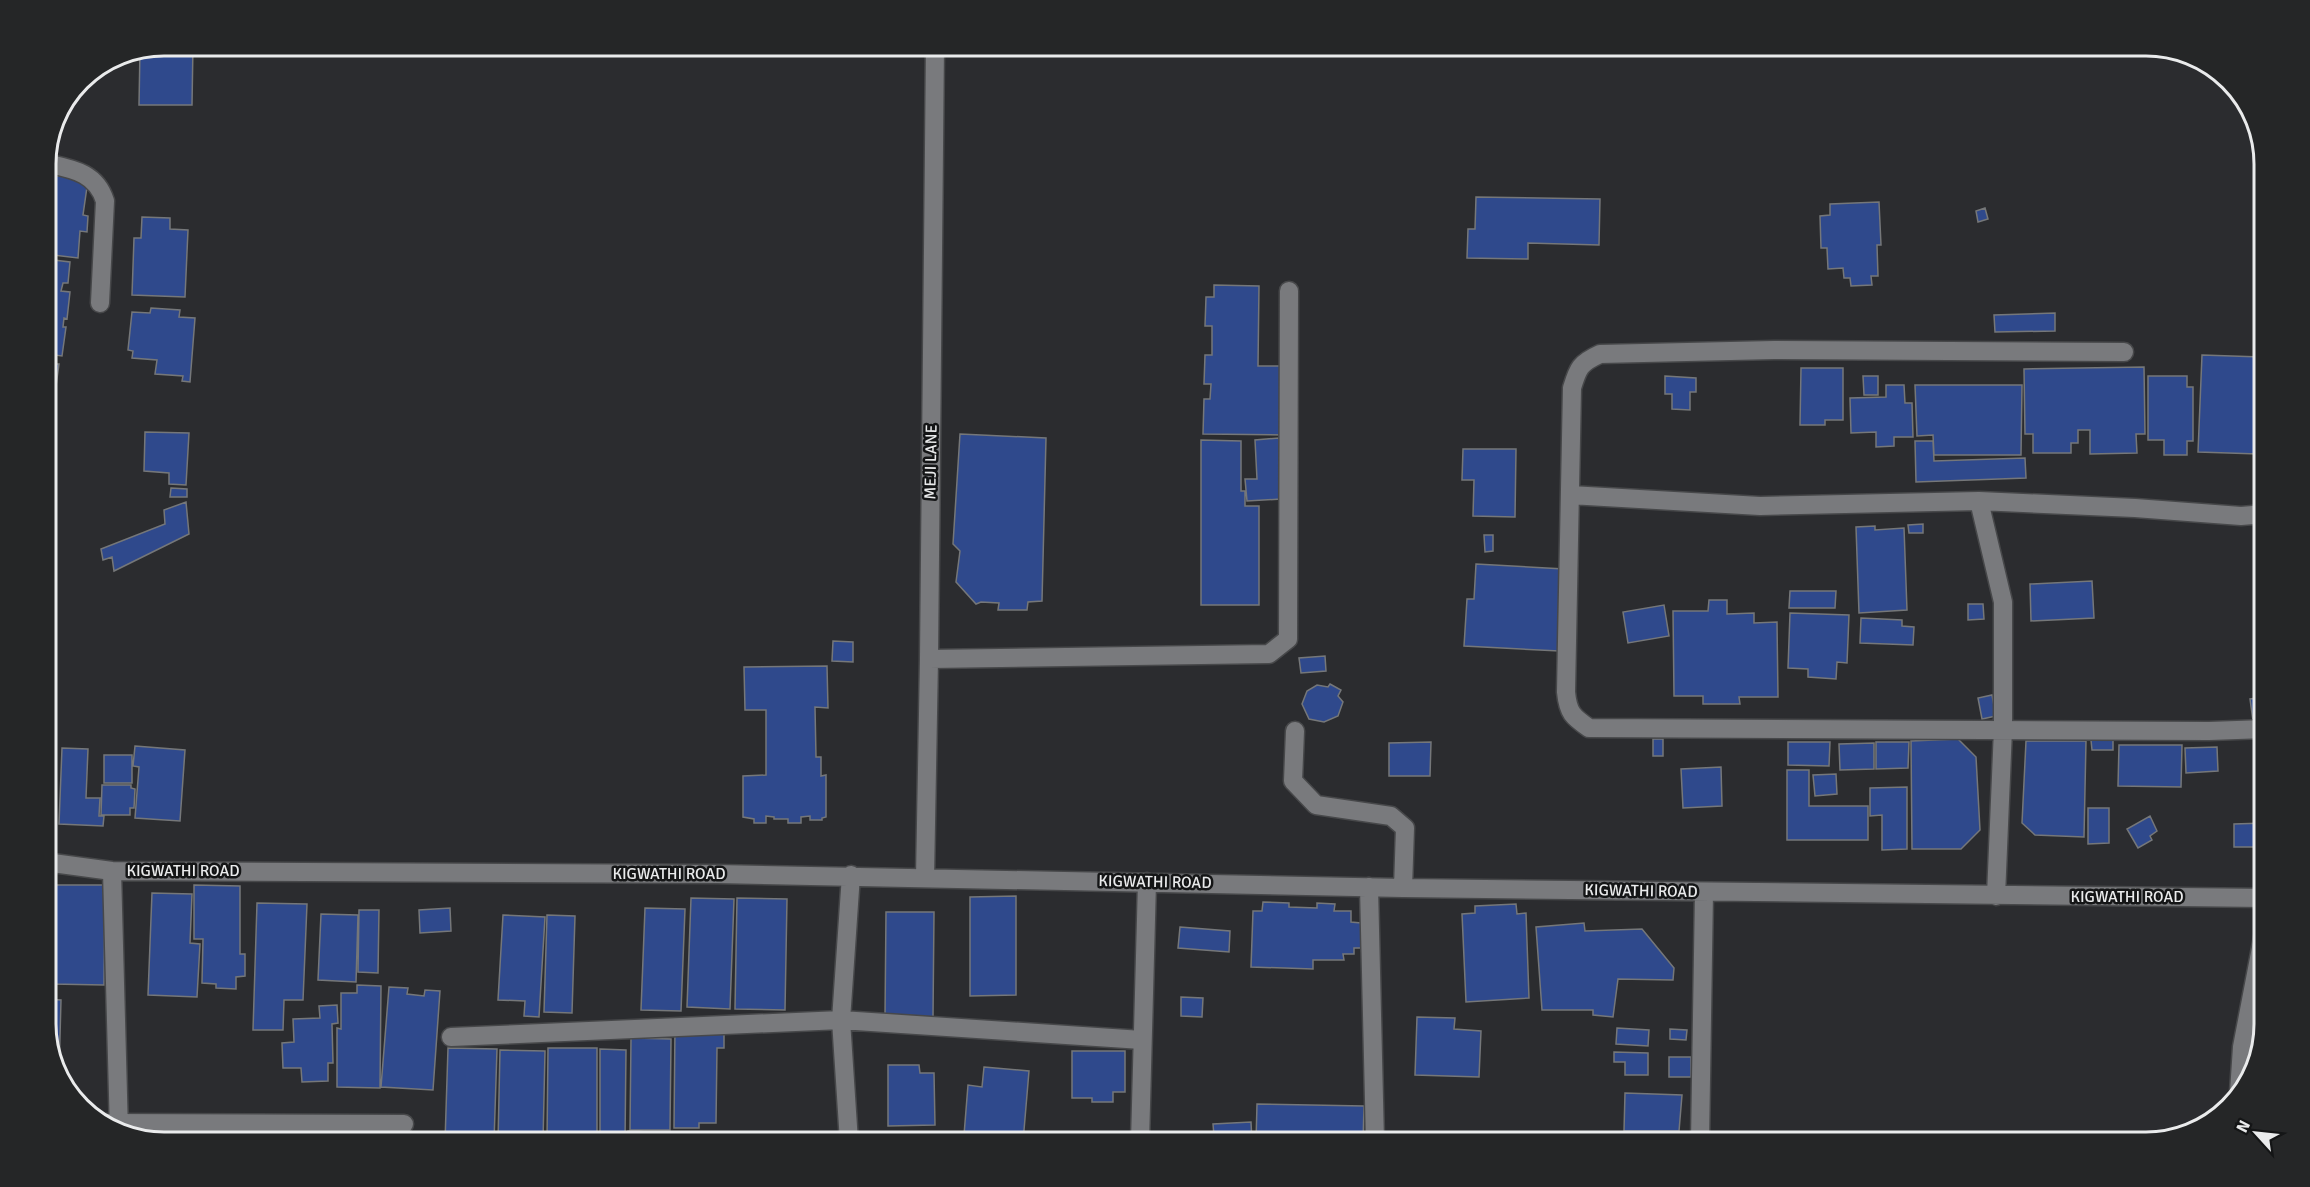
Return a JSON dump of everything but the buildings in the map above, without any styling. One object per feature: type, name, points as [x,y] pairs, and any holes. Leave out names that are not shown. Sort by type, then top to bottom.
[{"type":"street","name":"MEJI LANE","points":[[925,878],[935,56]]},
{"type":"street","points":[[56,165],[84,174],[96,182],[102,191],[105,201],[100,303]]},
{"type":"street","points":[[929,659],[1269,654],[1288,639],[1289,291]]},
{"type":"street","points":[[2124,352],[1774,350],[1600,354],[1585,361],[1576,371],[1572,388],[1566,692],[1568,709],[1589,728],[2254,729]]},
{"type":"street","points":[[1570,495],[1760,506],[1979,501],[2254,515]]},
{"type":"street","points":[[1979,501],[2003,602],[2003,729],[1996,896]]},
{"type":"street","points":[[1295,731],[1293,781],[1316,805],[1391,816],[1405,828],[1403,888]]},
{"type":"street","name":"KIGWATHI ROAD","points":[[56,863],[112,871],[851,875],[1403,888],[2254,898]]},
{"type":"street","points":[[112,871],[113,1118]]},
{"type":"street","points":[[848,1132],[841,1020],[851,875]]},
{"type":"street","points":[[1140,1132],[1147,882]]},
{"type":"street","points":[[1369,887],[1375,1132]]},
{"type":"street","points":[[1700,1132],[1704,892]]},
{"type":"street","points":[[2240,1077],[2242,1047],[2254,984]]},
{"type":"street","points":[[451,1037],[841,1020],[1142,1040]]},
{"type":"street","points":[[130,1126],[404,1124]]}]
